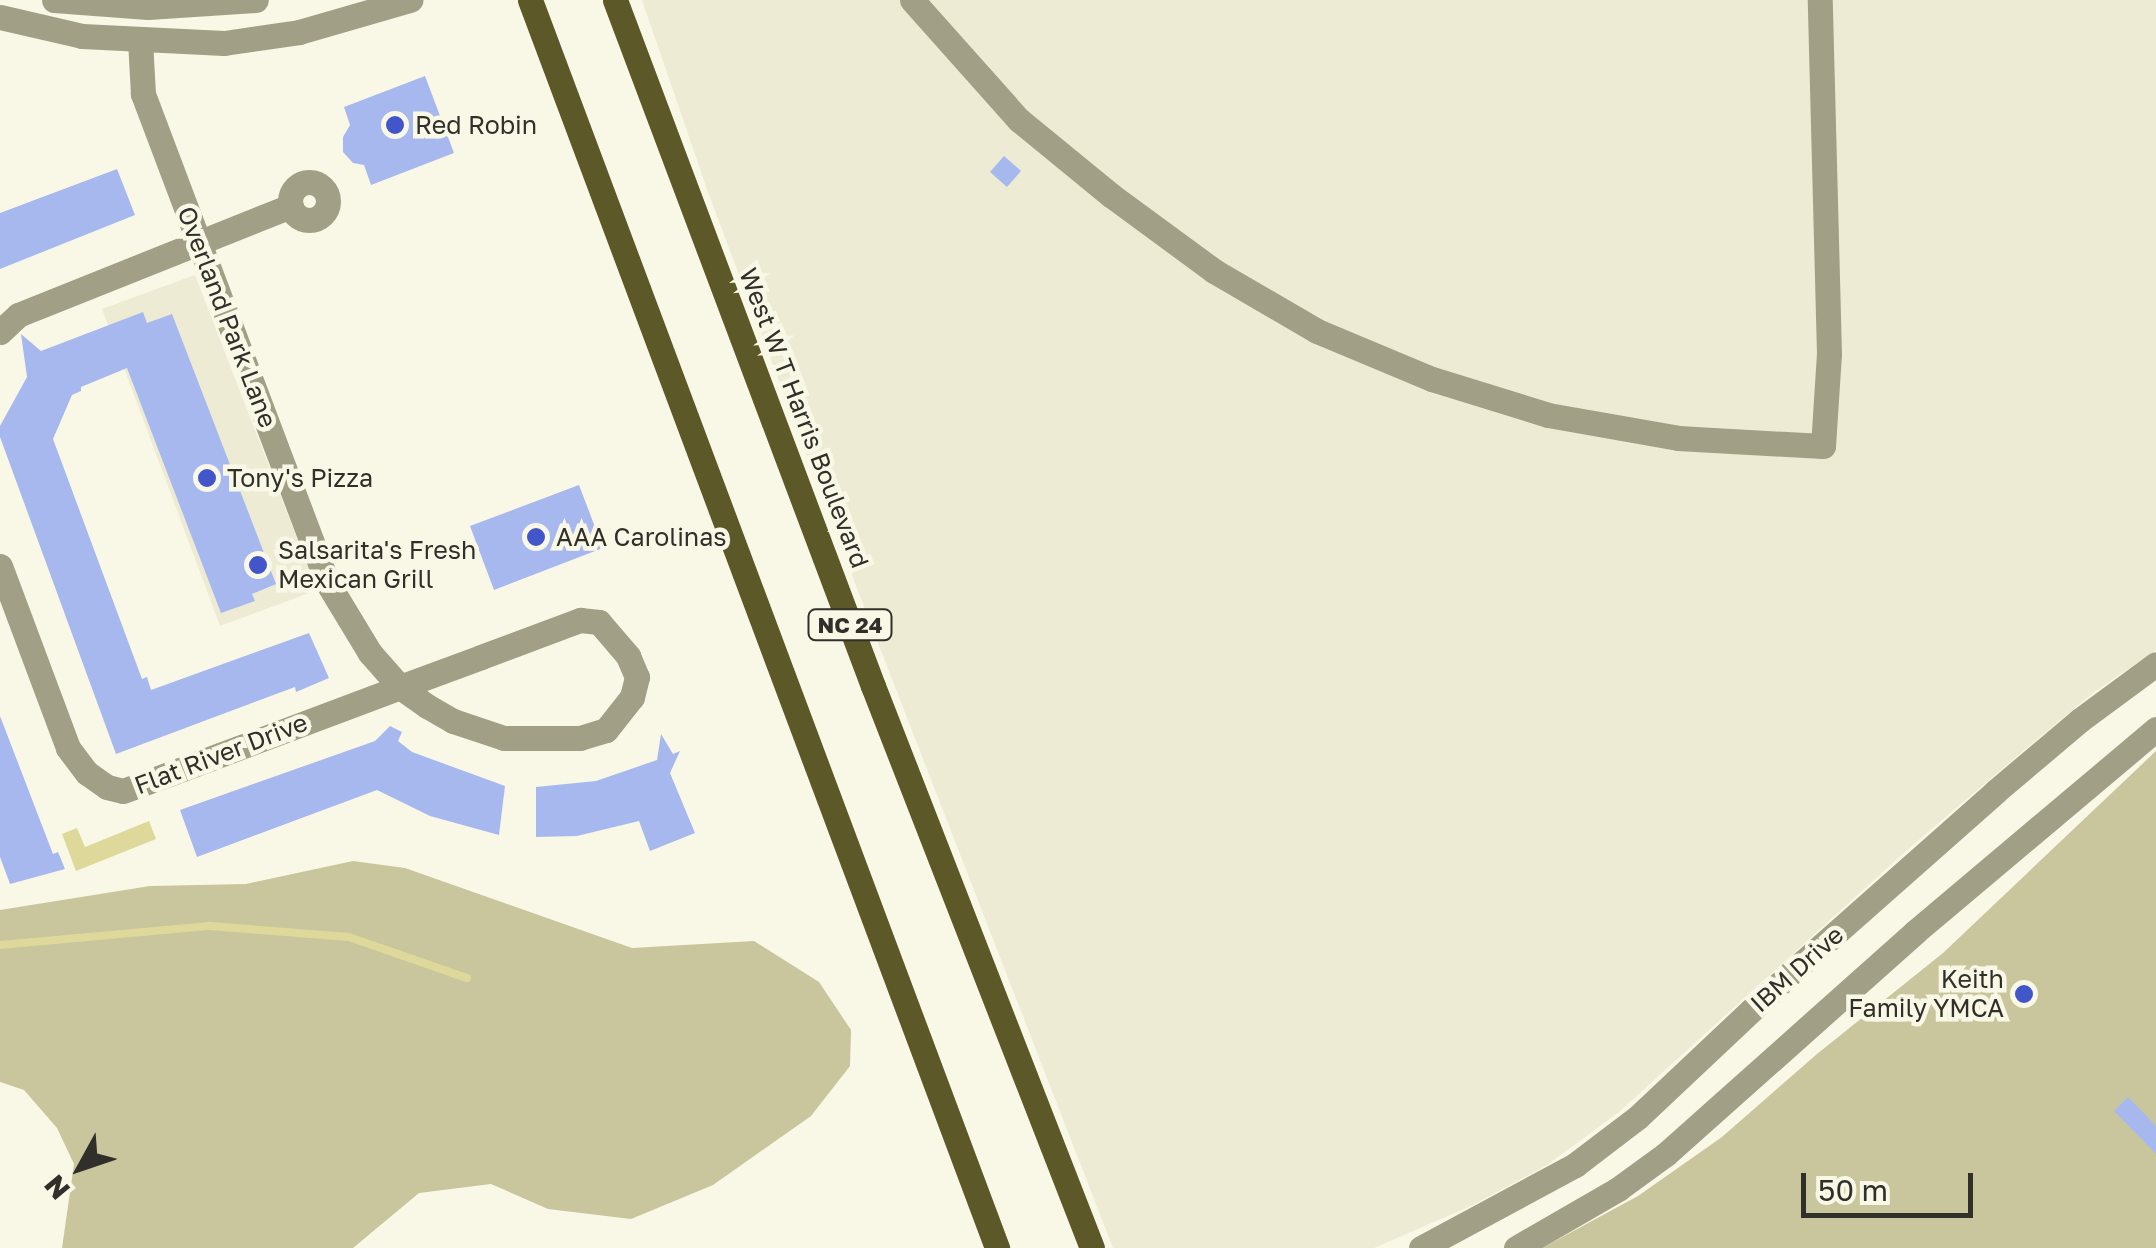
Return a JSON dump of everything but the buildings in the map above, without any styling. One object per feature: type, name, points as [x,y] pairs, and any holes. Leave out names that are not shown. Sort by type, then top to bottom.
[{"type":"main road","name":"NC 24","points":[[530,0],[997,1248]]},
{"type":"main road","name":"West W T Harris Boulevard","points":[[615,0],[859,650],[1092,1248]]},
{"type":"street","points":[[54,0],[170,8],[256,0]]},
{"type":"street","points":[[0,17],[62,33],[140,40],[247,42],[335,24],[410,0]]},
{"type":"street","points":[[912,0],[1019,120],[1197,260],[1317,331],[1394,365],[1509,404],[1593,424],[1718,442],[1823,446],[1830,370],[1820,0]]},
{"type":"street","name":"Overland Park Lane","points":[[140,40],[142,94],[327,582],[340,611],[400,687]]},
{"type":"street","points":[[6,319],[291,206]]},
{"type":"street","name":"Flat River Drive","points":[[0,566],[68,748],[87,773],[106,787],[123,791],[400,687],[580,620],[599,622],[613,634],[636,677],[622,714],[606,730],[580,738],[504,738],[478,732],[400,687]]},
{"type":"street","name":"IBM Drive","points":[[1421,1248],[1466,1238],[1575,1165],[1638,1117],[1794,970],[1970,815],[2080,720],[2156,664]]},
{"type":"street","name":"IBM Drive","points":[[1521,1246],[1618,1189],[1666,1154],[1916,932],[2156,730]]},
{"type":"shaded area","points":[[642,0],[2156,0],[2156,650],[2094,692],[2009,763],[1907,850],[1619,1112],[1547,1165],[1473,1205],[1374,1248],[1113,1248],[866,612],[709,195]]},
{"type":"shaded area","points":[[195,275],[317,590],[220,626],[102,309]]},
{"type":"shaded area","name":"Keith Family YMCA","points":[[2156,751],[2156,1248],[1542,1248],[1638,1196],[1722,1137],[1817,1054],[1943,953]]},
{"type":"shaded area","points":[[149,821],[156,839],[76,871],[62,834],[77,828],[85,847]]},
{"type":"shaded area","points":[[353,861],[405,868],[632,948],[754,941],[819,982],[851,1030],[850,1066],[811,1116],[713,1185],[631,1219],[548,1209],[491,1184],[419,1193],[353,1248],[62,1248],[74,1164],[57,1128],[24,1090],[0,1082],[0,910],[150,886],[246,884]]},
{"type":"waterway","points":[[0,945],[210,926],[349,937],[467,978]]},
{"type":"place","name":"Red Robin","points":[[395,125]]},
{"type":"place","name":"Tony's Pizza","points":[[207,478]]},
{"type":"place","name":"AAA Carolinas","points":[[536,537]]},
{"type":"place","name":"Salsarita's Fresh Mexican Grill","points":[[258,565]]},
{"type":"place","name":"Keith Family YMCA","points":[[2024,994]]}]
